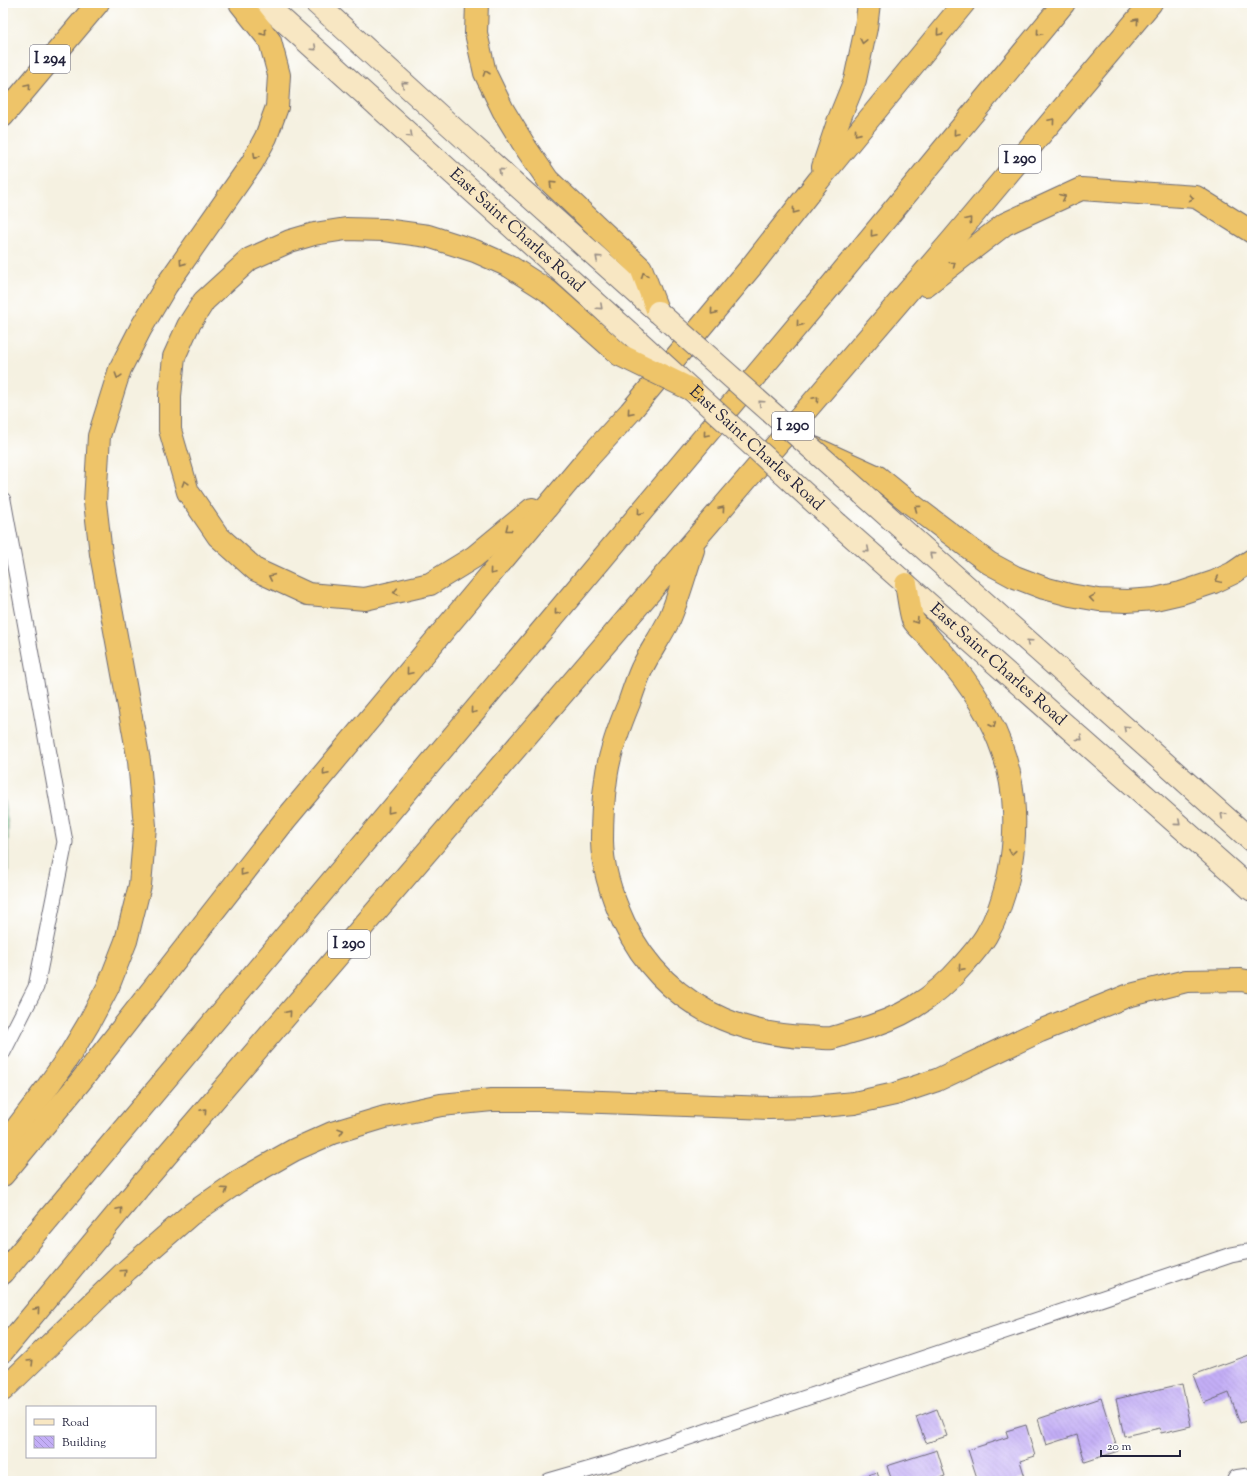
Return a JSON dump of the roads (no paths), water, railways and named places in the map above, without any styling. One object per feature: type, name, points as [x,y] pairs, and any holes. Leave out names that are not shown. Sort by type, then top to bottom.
[{"type":"highway","points":[[3,1146],[71,1053],[108,987],[126,942],[140,885],[144,818],[139,761],[101,554],[96,502],[99,436],[120,369],[141,328],[166,286],[252,163],[266,137],[277,107],[279,75],[270,41],[240,3]]},
{"type":"highway","points":[[477,3],[476,33],[485,73],[503,110],[526,148],[548,180],[641,268],[658,312]]},
{"type":"highway","points":[[819,180],[838,122],[855,80],[866,28],[869,3]]},
{"type":"highway","points":[[3,1175],[80,1082],[285,820],[589,457],[630,412],[746,273],[819,180],[964,3]]},
{"type":"highway","points":[[3,1273],[824,294],[1064,3]]},
{"type":"highway","name":"I 290","points":[[3,1351],[146,1179],[889,314],[1151,3]]},
{"type":"highway","name":"I 294","points":[[3,116],[97,5]]},
{"type":"highway","points":[[889,314],[1005,224],[1081,189],[1196,197],[1252,232]]},
{"type":"highway","points":[[589,457],[527,514],[474,556],[430,584],[365,599],[308,594],[256,570],[218,536],[188,492],[170,430],[170,396],[174,357],[188,326],[204,301],[250,259],[290,241],[314,234],[346,229],[384,230],[428,236],[476,251],[509,266],[548,292],[620,355],[692,390]]},
{"type":"highway","points":[[810,446],[878,477],[989,563],[1015,577],[1044,588],[1070,595],[1099,600],[1127,601],[1155,599],[1181,593],[1214,582],[1233,573],[1252,560]]},
{"type":"highway","points":[[697,538],[669,620],[642,669],[612,751],[606,778],[602,845],[607,873],[616,904],[630,934],[650,965],[677,992],[695,1004],[710,1013],[760,1033],[792,1037],[830,1038],[872,1026],[920,1004],[935,994],[954,976],[974,953],[986,937],[1003,897],[1013,850],[1014,823],[1011,780],[1004,755],[998,736],[981,704],[955,667],[913,620],[906,584]]},
{"type":"highway","points":[[3,1390],[127,1270],[190,1215],[239,1181],[294,1150],[332,1134],[385,1117],[442,1105],[492,1100],[546,1100],[769,1108],[813,1107],[854,1103],[895,1094],[937,1080],[1040,1031],[1127,996],[1186,981],[1241,980],[1252,982]]},
{"type":"main road","name":"East Saint Charles Road","points":[[264,3],[635,338],[838,524],[1252,890]]},
{"type":"main road","name":"East Saint Charles Road","points":[[316,3],[658,312],[1252,841]]},
{"type":"street","points":[[1238,1481],[1252,1479]]},
{"type":"lane","points":[[3,500],[65,842],[36,987],[3,1052]]},
{"type":"lane","points":[[549,1481],[615,1462],[1231,1255],[1252,1251]]}]
